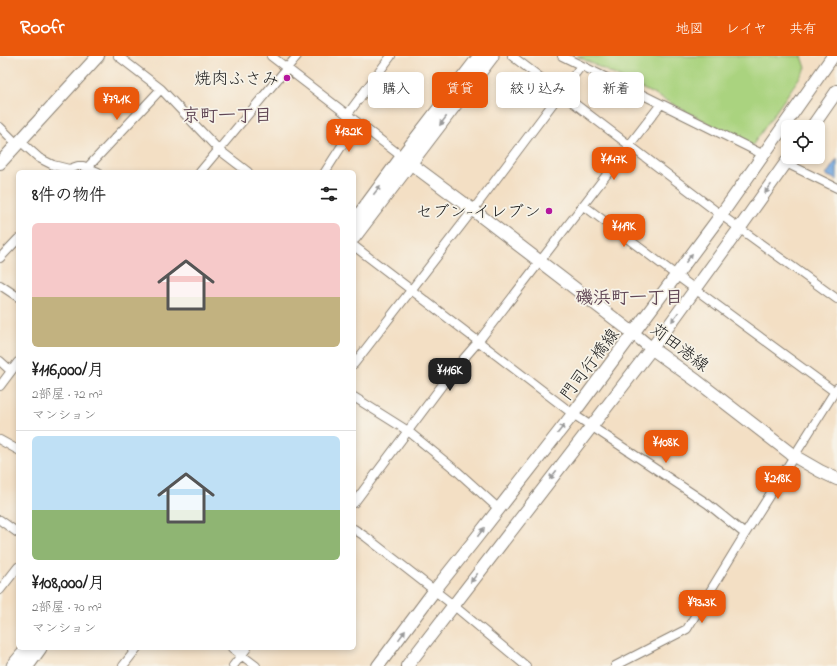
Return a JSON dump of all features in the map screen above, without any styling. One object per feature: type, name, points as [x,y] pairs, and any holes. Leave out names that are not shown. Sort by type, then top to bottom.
[{"type":"highway","points":[[356,234],[406,160],[480,56]]},
{"type":"highway","points":[[356,220],[492,56]]},
{"type":"highway","points":[[13,666],[26,650]]},
{"type":"highway","points":[[27,666],[39,650]]},
{"type":"main road","points":[[0,163],[98,56]]},
{"type":"main road","name":"門司行橋線","points":[[378,666],[434,591],[573,414],[676,276],[764,155],[833,56]]},
{"type":"main road","points":[[817,120],[837,91]]},
{"type":"main road","name":"苅田港線","points":[[406,160],[794,456],[837,479]]},
{"type":"main road","points":[[407,666],[651,348],[740,229],[785,164]]},
{"type":"street","points":[[118,56],[161,89],[218,149],[245,170]]},
{"type":"street","points":[[271,56],[406,160]]},
{"type":"street","points":[[202,170],[297,56]]},
{"type":"street","points":[[347,115],[391,56]]},
{"type":"street","points":[[512,56],[533,72]]},
{"type":"street","points":[[562,56],[764,155]]},
{"type":"street","points":[[577,72],[581,66]]},
{"type":"street","points":[[87,168],[161,89]]},
{"type":"street","points":[[356,500],[452,372],[478,342],[661,104]]},
{"type":"street","points":[[356,361],[550,108]]},
{"type":"street","points":[[580,108],[721,215],[837,299]]},
{"type":"street","points":[[326,170],[357,122]]},
{"type":"street","points":[[0,127],[39,158],[66,170]]},
{"type":"street","points":[[795,164],[837,188]]},
{"type":"street","points":[[70,170],[78,166],[92,170]]},
{"type":"street","points":[[583,205],[676,276],[836,390],[744,534],[687,629],[615,666]]},
{"type":"street","points":[[0,258],[16,241]]},
{"type":"street","points":[[356,248],[573,414],[708,504],[744,534]]},
{"type":"street","points":[[0,285],[16,296]]},
{"type":"street","points":[[0,361],[11,371]]},
{"type":"street","points":[[0,386],[16,365]]},
{"type":"street","points":[[356,398],[408,431],[457,471],[498,509]]},
{"type":"street","points":[[0,440],[16,449]]},
{"type":"street","points":[[0,520],[16,532]]},
{"type":"street","points":[[356,530],[453,605],[526,666]]},
{"type":"street","points":[[0,590],[16,570]]},
{"type":"street","points":[[123,666],[135,650]]},
{"type":"street","points":[[233,666],[244,651],[256,666]]},
{"type":"green space","points":[[577,56],[802,56],[806,68],[752,146],[644,90],[644,72],[609,72]]},
{"type":"water","points":[[837,159],[837,180],[826,175]]},
{"type":"place","name":"焼肉ふさみ","points":[[287,78]]},
{"type":"place","name":"セブン-イレブン","points":[[549,211]]},
{"type":"district","name":"京町一丁目","points":[[227,115]]},
{"type":"district","name":"磯浜町一丁目","points":[[629,297]]}]
